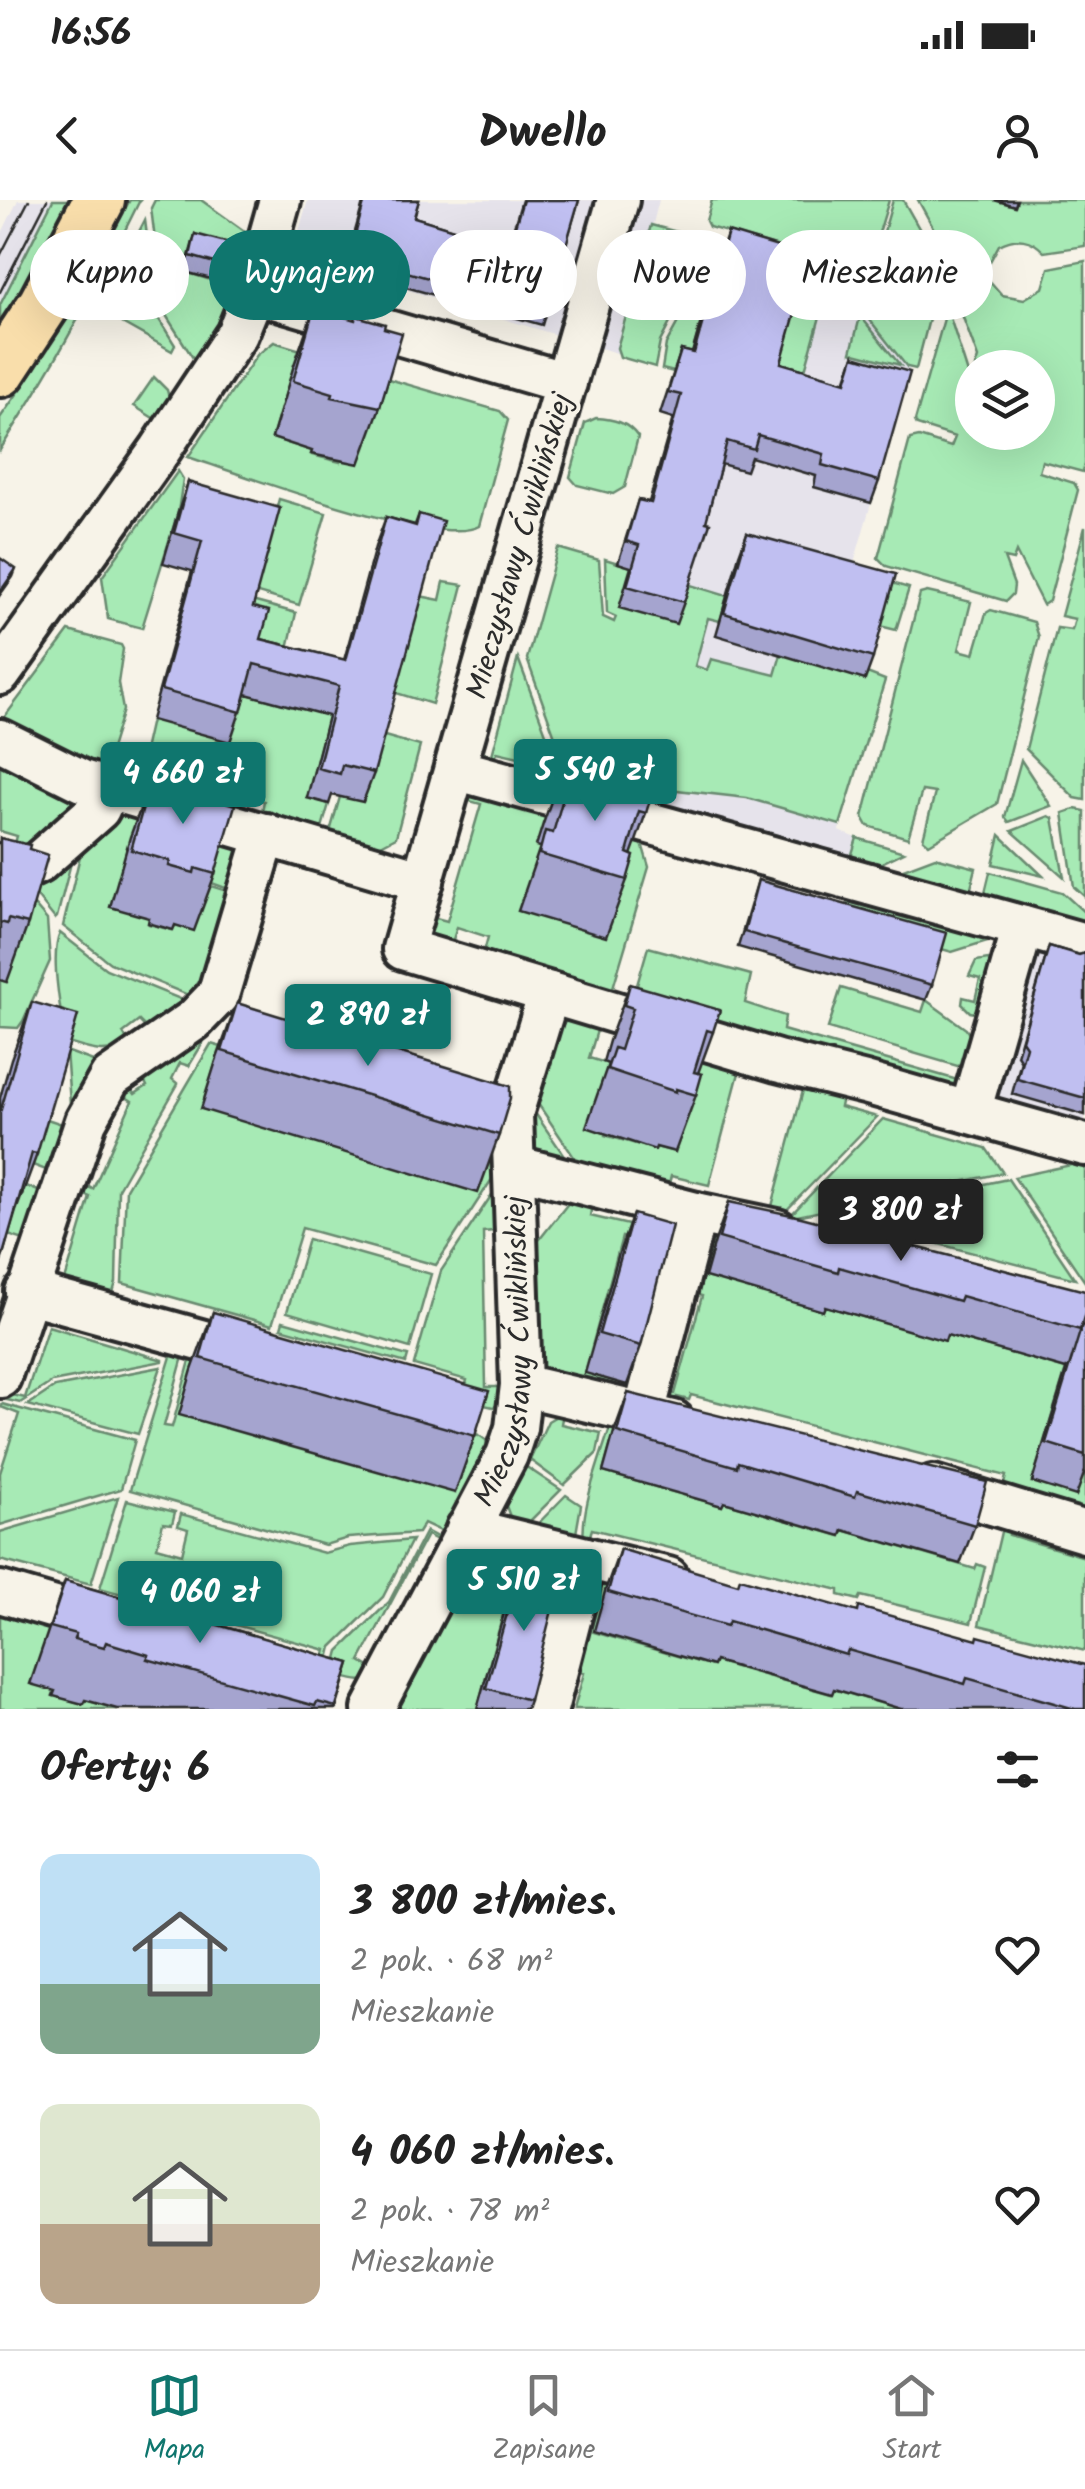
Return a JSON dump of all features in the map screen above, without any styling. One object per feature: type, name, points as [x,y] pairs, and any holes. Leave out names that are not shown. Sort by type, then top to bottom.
[{"type":"main road","points":[[0,371],[44,304],[99,200]]},
{"type":"street","points":[[272,230],[280,200]]},
{"type":"street","name":"Mieczysławy Ćwiklińskiej","points":[[366,1698],[467,1529],[507,1454],[516,1428],[521,1385],[514,1166],[494,1109],[549,993],[403,949],[618,200]]},
{"type":"street","points":[[0,674],[196,396],[243,320]]},
{"type":"street","points":[[350,320],[566,383]]},
{"type":"street","points":[[0,740],[70,775],[423,882]]},
{"type":"street","points":[[454,769],[1085,944]]},
{"type":"street","points":[[0,865],[23,870],[38,863],[100,809],[109,787]]},
{"type":"street","points":[[0,1378],[86,1121],[102,1090],[129,1063],[212,1026],[266,834]]},
{"type":"street","points":[[970,1112],[1023,927]]},
{"type":"street","points":[[549,993],[777,1062],[1085,1145]]},
{"type":"street","points":[[514,1166],[810,1238]]},
{"type":"street","points":[[644,1413],[696,1213]]},
{"type":"street","points":[[26,1292],[286,1363]]},
{"type":"street","points":[[521,1385],[718,1432]]},
{"type":"street","points":[[474,1416],[516,1428]]},
{"type":"street","points":[[889,1476],[976,1497],[1085,1532]]},
{"type":"street","points":[[467,1529],[700,1586]]},
{"type":"street","points":[[547,1709],[586,1558]]},
{"type":"street","points":[[0,1592],[145,1634]]},
{"type":"shaded area","points":[[18,200],[53,200],[38,230],[30,230],[30,246],[0,305],[0,237]]},
{"type":"shaded area","points":[[308,200],[659,200],[651,230],[597,230],[597,320],[629,320],[620,354],[507,320],[577,320],[577,230],[430,230],[430,297],[410,291],[410,230],[299,230]]},
{"type":"shaded area","points":[[746,259],[766,261],[766,320],[923,320],[848,584],[867,674],[885,680],[839,831],[857,838],[851,859],[570,784],[630,568],[618,563],[630,522],[643,524],[701,320],[746,320]]},
{"type":"shaded area","points":[[1032,947],[1085,954],[1085,1127],[991,1102]]},
{"type":"green space","points":[[53,200],[72,200],[55,230],[38,230]]},
{"type":"green space","points":[[130,200],[140,200],[125,230],[113,230]]},
{"type":"green space","points":[[155,200],[201,200],[243,230],[209,230],[209,254],[191,250],[189,257],[189,230],[154,230],[151,208]]},
{"type":"green space","points":[[712,200],[889,200],[880,230],[766,230],[766,243],[746,238],[746,230],[719,230],[709,227],[706,221]]},
{"type":"green space","points":[[893,200],[903,200],[920,230],[884,230]]},
{"type":"green space","points":[[918,200],[1085,200],[1085,246],[1044,252],[1029,241],[1012,240],[999,245],[993,256],[993,230],[934,230]]},
{"type":"green space","points":[[30,246],[30,275],[0,329],[0,305]]},
{"type":"green space","points":[[1085,261],[1085,464],[1083,472],[1042,461],[1039,472],[1074,483],[1078,490],[1049,601],[1043,605],[1016,552],[1013,560],[1004,558],[1014,585],[1013,594],[1006,601],[886,566],[878,558],[910,439],[919,437],[951,447],[955,437],[955,450],[1055,450],[1055,350],[975,350],[964,320],[993,320],[993,285],[1002,295],[1024,299],[1043,288],[1049,268]]},
{"type":"green space","points":[[189,273],[209,280],[209,320],[223,320],[198,366],[169,320],[189,320]]},
{"type":"green space","points":[[62,320],[78,320],[0,450],[0,418]]},
{"type":"green space","points":[[117,320],[159,320],[175,345],[172,351]]},
{"type":"green space","points":[[625,320],[672,320],[660,342],[655,367],[620,357],[617,348]]},
{"type":"green space","points":[[679,320],[702,320],[686,375],[662,369],[666,344]]},
{"type":"green space","points":[[774,320],[819,320],[805,370],[792,367],[785,389]]},
{"type":"green space","points":[[859,320],[864,320],[900,365],[851,352]]},
{"type":"green space","points":[[870,320],[929,320],[916,369],[907,367]]},
{"type":"green space","points":[[944,320],[951,320],[960,350],[955,350],[955,437],[915,421]]},
{"type":"green space","points":[[274,342],[328,358],[294,366],[272,438],[312,451],[312,455],[340,462],[354,369],[500,411],[508,420],[479,526],[457,530],[383,518],[188,457],[257,355]]},
{"type":"green space","points":[[154,377],[167,390],[170,402],[158,421],[134,406]]},
{"type":"green space","points":[[596,418],[620,422],[638,437],[625,487],[613,494],[577,485],[570,477],[585,423]]},
{"type":"green space","points":[[178,471],[183,479],[178,512],[142,628],[108,619],[102,577]]},
{"type":"green space","points":[[279,499],[326,513],[299,605],[254,592]]},
{"type":"green space","points":[[1085,527],[1085,800],[1075,798],[1026,749],[1057,628],[1072,630],[1075,619],[1061,616]]},
{"type":"green space","points":[[558,548],[599,560],[603,617],[614,622],[616,617],[607,613],[605,559],[727,596],[720,621],[708,618],[695,666],[707,670],[711,659],[775,675],[785,641],[885,680],[840,825],[747,798],[616,783],[613,752],[598,754],[579,749],[570,784],[561,789],[566,767],[527,659]]},
{"type":"green space","points":[[859,573],[909,588],[896,630],[880,626]]},
{"type":"green space","points":[[444,582],[463,585],[432,704],[393,692],[420,596],[440,600]]},
{"type":"green space","points":[[927,592],[971,602],[959,650],[974,654],[986,613],[991,610],[1034,622],[1039,637],[997,804],[929,844],[923,839],[935,793],[922,791],[908,838],[868,826],[863,817],[920,594]]},
{"type":"green space","points":[[252,601],[296,613],[280,684],[242,637]]},
{"type":"green space","points":[[69,631],[121,645],[123,649],[118,683],[123,710],[105,768],[87,771],[0,723]]},
{"type":"green space","points":[[518,658],[558,766],[497,752],[491,772],[472,749],[492,755]]},
{"type":"green space","points":[[244,693],[301,709],[331,707],[307,797],[329,804],[321,831],[262,811],[264,801],[141,764],[151,720]]},
{"type":"green space","points":[[381,735],[420,746],[396,837],[379,846],[330,832],[340,797]]},
{"type":"green space","points":[[0,751],[83,800],[80,815],[11,857],[17,836],[0,831]]},
{"type":"green space","points":[[1021,760],[1051,806],[1009,822],[1005,817]]},
{"type":"green space","points":[[461,792],[547,805],[595,840],[640,837],[649,867],[609,1001],[482,959],[488,937],[457,927],[450,949],[431,936],[425,915],[447,921],[481,804],[459,798]]},
{"type":"green space","points":[[129,811],[166,822],[149,924],[172,930],[208,885],[230,892],[206,971],[188,995],[110,963],[63,926],[82,848]]},
{"type":"green space","points":[[1085,811],[1085,897],[1074,887],[1063,813]]},
{"type":"green space","points":[[1049,816],[1053,818],[1064,877],[1012,831]]},
{"type":"green space","points":[[191,829],[237,844],[241,849],[231,890],[209,882]]},
{"type":"green space","points":[[1000,835],[1043,876],[993,864]]},
{"type":"green space","points":[[857,838],[904,852],[863,872],[848,867]]},
{"type":"green space","points":[[73,855],[57,917],[55,919],[31,889]]},
{"type":"green space","points":[[935,857],[976,868],[968,900],[882,877]]},
{"type":"green space","points":[[990,872],[1062,892],[1085,913],[1085,935],[982,905]]},
{"type":"green space","points":[[18,886],[47,920],[50,961],[18,1028],[0,1027],[0,980],[6,982]]},
{"type":"green space","points":[[852,888],[994,939],[952,952],[843,921]]},
{"type":"green space","points":[[60,933],[106,969],[183,1000],[146,1028],[139,1021],[123,1033],[128,1042],[113,1050],[97,1051],[65,1042],[56,971]]},
{"type":"green space","points":[[648,947],[751,975],[745,1003],[785,1016],[783,1030],[968,1083],[955,1092],[633,999]]},
{"type":"green space","points":[[988,959],[997,966],[981,1014],[970,1012],[962,1004],[963,997],[975,1000],[980,979],[969,976],[976,961]]},
{"type":"green space","points":[[841,988],[922,1012],[926,1000],[966,1029],[977,1047],[971,1070],[828,1028]]},
{"type":"green space","points":[[568,1021],[598,1027],[589,1058],[612,1065],[605,1135],[654,1149],[675,1152],[668,1047],[740,1069],[709,1185],[671,1176],[666,1196],[584,1172],[534,1098],[555,1028]]},
{"type":"green space","points":[[204,1041],[189,1066],[180,1063],[172,1079],[178,1084],[118,1189],[116,1282],[110,1303],[62,1290],[90,1197],[70,1189],[74,1181],[93,1189],[132,1101],[115,1090],[123,1078],[135,1094],[147,1086],[141,1074]]},
{"type":"green space","points":[[211,1044],[246,1054],[216,1061],[202,1109],[491,1133],[496,1173],[436,1265],[302,1228],[272,1325],[122,1283],[126,1189]]},
{"type":"green space","points":[[66,1051],[101,1064],[77,1105],[70,1103]]},
{"type":"green space","points":[[804,1087],[844,1087],[840,1107],[877,1117],[775,1222],[771,1210]]},
{"type":"green space","points":[[531,1107],[574,1170],[532,1158]]},
{"type":"green space","points":[[44,1118],[68,1126],[51,1172],[30,1164]]},
{"type":"green space","points":[[883,1119],[986,1148],[1003,1173],[788,1218]]},
{"type":"green space","points":[[1085,1162],[1085,1282],[1014,1177]]},
{"type":"green space","points":[[503,1178],[505,1230],[483,1232],[486,1387],[507,1387],[501,1403],[493,1407],[462,1400],[467,1380],[414,1365],[441,1271]]},
{"type":"green space","points":[[1008,1179],[1075,1279],[830,1216]]},
{"type":"green space","points":[[24,1185],[43,1193],[27,1241],[5,1234]]},
{"type":"green space","points":[[577,1192],[594,1195],[590,1216],[650,1230],[643,1241],[622,1237],[585,1372],[627,1385],[635,1360],[646,1363],[629,1399],[543,1372],[538,1359],[532,1249]]},
{"type":"green space","points":[[717,1234],[705,1277],[944,1340],[947,1335],[1066,1369],[1032,1482],[1085,1472],[1085,1509],[1077,1517],[1001,1496],[1006,1476],[691,1395],[689,1400],[677,1397],[673,1412],[656,1389],[675,1394],[702,1296],[684,1291],[699,1237]]},
{"type":"green space","points":[[308,1239],[431,1274],[410,1348],[287,1312]]},
{"type":"green space","points":[[283,1321],[408,1356],[406,1363],[281,1328]]},
{"type":"green space","points":[[48,1326],[163,1361],[52,1382],[20,1403],[3,1399],[5,1393],[25,1398]]},
{"type":"green space","points":[[173,1350],[184,1353],[164,1426],[172,1427],[191,1357],[479,1435],[486,1440],[488,1451],[445,1533],[424,1523],[418,1533],[348,1538],[325,1545],[130,1490]]},
{"type":"green space","points":[[161,1367],[138,1434],[28,1405],[55,1387]]},
{"type":"green space","points":[[2,1404],[135,1440],[121,1489],[0,1525],[0,1473],[19,1414],[1,1407]]},
{"type":"green space","points":[[563,1412],[561,1424],[601,1433],[597,1453],[564,1485],[530,1460],[548,1421]]},
{"type":"green space","points":[[612,1421],[639,1437],[615,1430],[603,1472],[840,1536],[843,1530],[975,1569],[977,1564],[985,1567],[971,1623],[861,1596],[859,1600],[839,1595],[839,1590],[592,1529],[586,1548],[587,1504]]},
{"type":"green space","points":[[525,1466],[561,1490],[525,1526],[512,1522],[506,1506]]},
{"type":"green space","points":[[566,1495],[581,1505],[574,1545],[528,1534]]},
{"type":"green space","points":[[118,1497],[91,1584],[0,1560],[0,1532]]},
{"type":"green space","points":[[127,1500],[175,1512],[172,1524],[163,1523],[157,1547],[182,1554],[188,1529],[178,1526],[181,1514],[324,1553],[350,1546],[412,1540],[383,1597],[332,1647],[326,1671],[321,1670],[326,1650],[100,1588]]},
{"type":"green space","points":[[1005,1515],[1013,1518],[1009,1535],[1085,1557],[1085,1651],[979,1625]]},
{"type":"green space","points":[[426,1531],[448,1543],[427,1535],[360,1661],[378,1672],[362,1681],[333,1674],[339,1651],[389,1602]]},
{"type":"green space","points":[[490,1549],[515,1549],[510,1571],[570,1582],[528,1598],[509,1593],[477,1709],[389,1709],[472,1555]]},
{"type":"green space","points":[[601,1579],[632,1586],[594,1632],[712,1666],[714,1661],[901,1709],[574,1709],[584,1673],[565,1668]]},
{"type":"green space","points":[[0,1613],[76,1634],[53,1695],[117,1709],[0,1709]]},
{"type":"building","points":[[365,200],[419,200],[414,217],[457,230],[430,230],[430,278],[410,273],[410,230],[356,230]]},
{"type":"building","points":[[523,200],[579,200],[570,230],[514,230]]},
{"type":"building","points":[[195,234],[209,238],[209,261],[190,256]]},
{"type":"building","points":[[746,237],[766,243],[766,320],[793,320],[781,363],[846,382],[854,356],[910,372],[879,481],[822,465],[824,454],[758,435],[754,449],[727,441],[706,522],[710,523],[684,602],[627,586],[639,545],[626,541],[638,500],[651,503],[681,395],[668,392],[681,350],[694,353],[703,320],[746,320]]},
{"type":"building","points":[[311,320],[370,320],[402,333],[380,407],[332,397],[333,393],[293,381]]},
{"type":"building","points":[[188,482],[280,508],[253,607],[269,611],[261,639],[346,660],[386,517],[416,526],[419,514],[443,521],[374,773],[342,765],[340,774],[318,768],[339,686],[254,664],[241,712],[161,690],[202,541],[174,533]]},
{"type":"building","points":[[747,533],[896,574],[873,658],[724,613]]},
{"type":"building","points":[[0,558],[16,569],[0,592]]},
{"type":"building","points":[[563,767],[652,793],[646,813],[639,811],[627,853],[634,856],[627,880],[539,854],[545,831],[553,833],[565,791],[557,788]]},
{"type":"building","points":[[151,780],[216,794],[215,799],[235,805],[215,874],[169,866],[170,861],[131,850]]},
{"type":"building","points":[[0,838],[30,845],[29,849],[48,855],[28,924],[8,919],[7,924],[0,922]]},
{"type":"building","points":[[758,880],[947,933],[932,985],[744,932]]},
{"type":"building","points":[[1049,946],[1079,955],[1085,953],[1085,1098],[1017,1079],[1026,1046],[1022,1040]]},
{"type":"building","points":[[630,984],[720,1010],[713,1032],[707,1030],[694,1072],[702,1074],[696,1095],[607,1069],[614,1048],[620,1050],[633,1008],[624,1005]]},
{"type":"building","points":[[32,1002],[78,1015],[0,1265],[0,1113]]},
{"type":"building","points":[[237,1003],[510,1086],[499,1135],[222,1051]]},
{"type":"building","points":[[729,1202],[1085,1291],[1080,1330],[961,1296],[959,1301],[839,1267],[838,1272],[719,1238]]},
{"type":"building","points":[[633,1214],[672,1225],[641,1346],[599,1334]]},
{"type":"building","points":[[213,1312],[489,1391],[475,1436],[200,1358]]},
{"type":"building","points":[[1082,1325],[1085,1326],[1085,1455],[1046,1443]]},
{"type":"building","points":[[628,1393],[987,1482],[975,1525],[857,1491],[855,1497],[738,1462],[737,1467],[617,1432]]},
{"type":"building","points":[[620,1549],[738,1584],[740,1578],[858,1612],[859,1607],[1085,1665],[1085,1709],[967,1678],[965,1684],[848,1650],[846,1655],[729,1621],[727,1626],[608,1592]]},
{"type":"building","points":[[520,1568],[560,1579],[529,1700],[486,1688]]},
{"type":"building","points":[[65,1581],[350,1663],[336,1707],[317,1702],[315,1706],[147,1659],[149,1655],[106,1642],[104,1647],[74,1639],[76,1634],[50,1627]]},
{"type":"tram line","points":[[0,256],[29,200]]},
{"type":"tram line","points":[[0,292],[47,200]]}]
